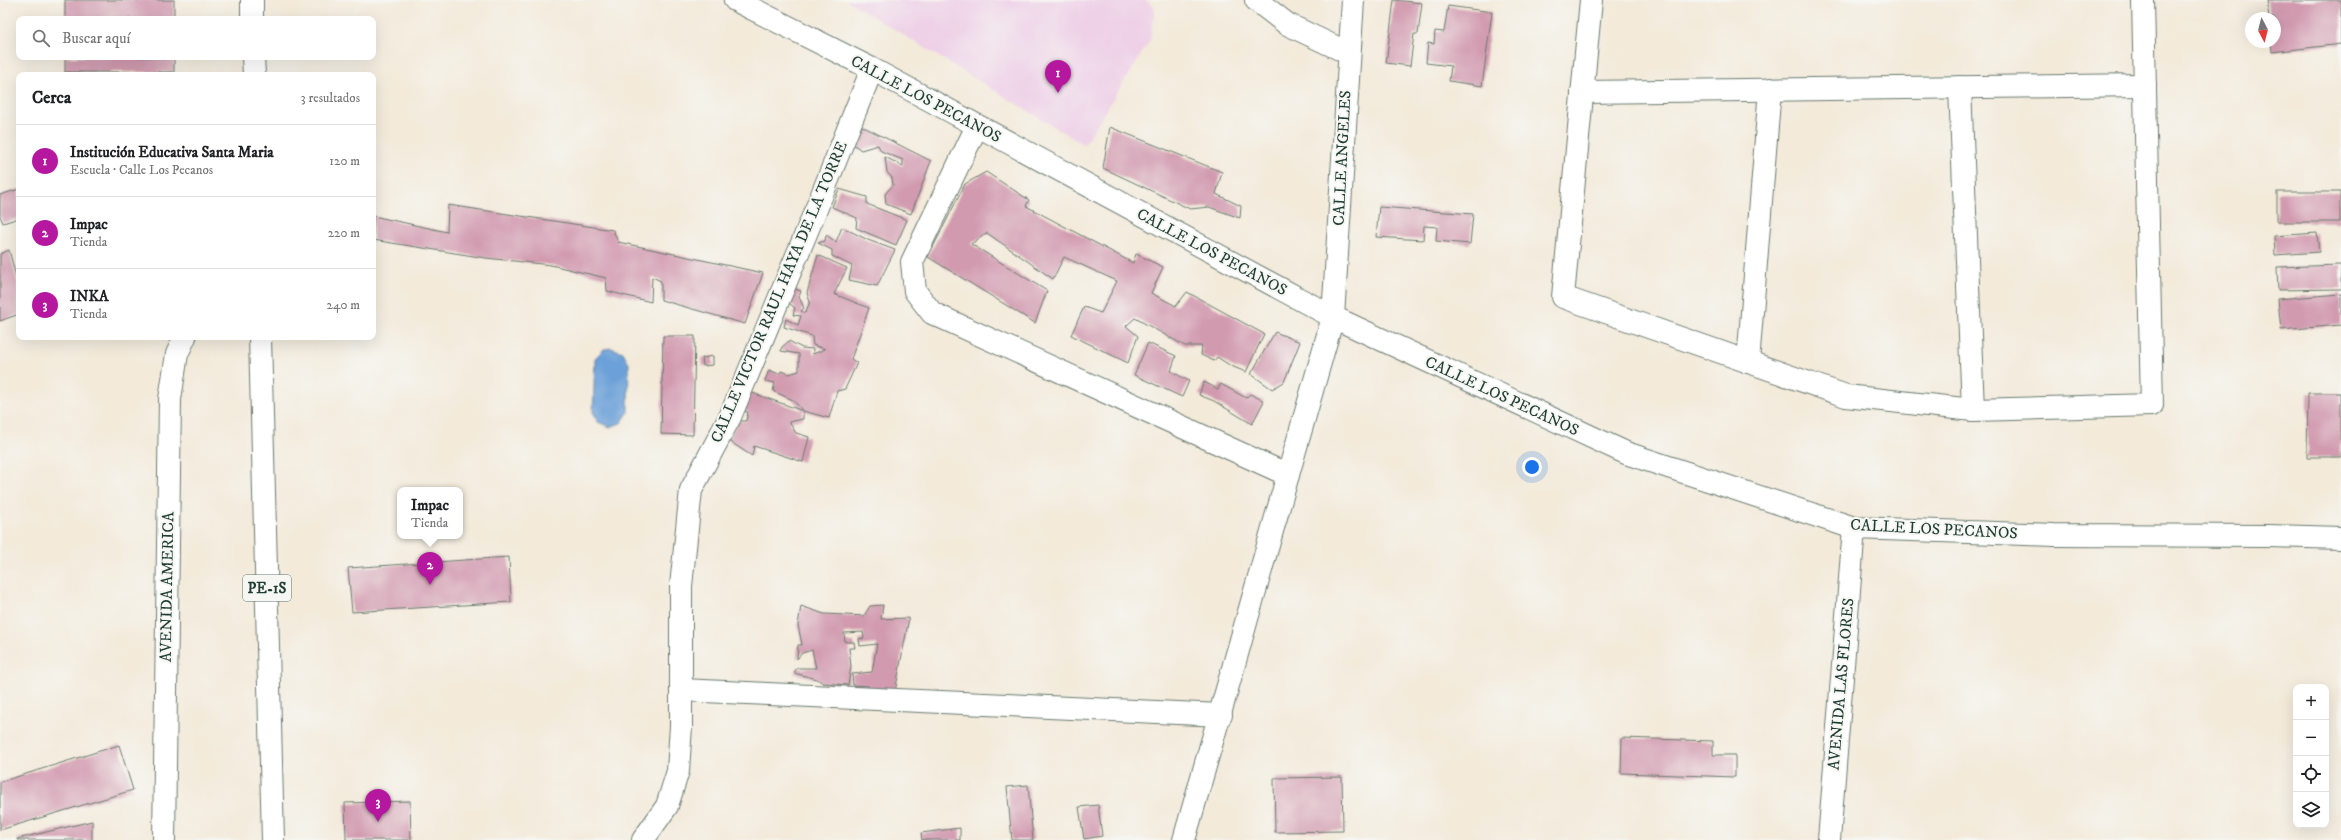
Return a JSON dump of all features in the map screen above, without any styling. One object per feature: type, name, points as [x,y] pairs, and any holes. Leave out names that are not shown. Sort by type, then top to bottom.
[{"type":"main road","points":[[252,0],[252,16]]},
{"type":"main road","name":"CALLE LOS PECANOS","points":[[735,0],[872,69],[1333,317],[1626,453],[1854,528],[2054,535],[2341,538]]},
{"type":"main road","points":[[1256,0],[1287,24],[1348,53]]},
{"type":"main road","name":"CALLE ANGELES","points":[[1184,840],[1221,715],[1333,317],[1348,53],[1353,0]]},
{"type":"main road","points":[[1591,0],[1563,297],[1846,396],[1973,410],[2152,405],[2143,0]]},
{"type":"main road","points":[[253,60],[254,72]]},
{"type":"main road","name":"CALLE VICTOR RAUL HAYA DE LA TORRE","points":[[643,840],[667,806],[678,771],[681,690],[681,586],[691,490],[730,417],[817,207],[872,69]]},
{"type":"main road","points":[[1582,92],[2145,85]]},
{"type":"main road","points":[[1960,87],[1973,410]]},
{"type":"main road","points":[[1748,362],[1770,90]]},
{"type":"main road","points":[[977,126],[912,262],[915,291],[932,313],[1288,474]]},
{"type":"main road","name":"AVENIDA AMERICA","points":[[164,840],[170,399],[177,354],[184,340]]},
{"type":"main road","name":"PE-1S","points":[[260,340],[273,840]]},
{"type":"main road","name":"AVENIDA LAS FLORES","points":[[1829,840],[1854,528]]},
{"type":"main road","points":[[681,690],[1221,715]]},
{"type":"shaded area","points":[[846,0],[1146,0],[1155,8],[1150,40],[1084,145]]},
{"type":"water","points":[[611,348],[623,352],[629,363],[628,413],[621,423],[610,427],[598,422],[593,412],[595,358],[604,349]]},
{"type":"building","points":[[65,0],[174,0],[174,16],[65,16]]},
{"type":"building","points":[[1394,0],[1422,3],[1418,34],[1414,34],[1410,66],[1386,63]]},
{"type":"building","points":[[2267,0],[2341,0],[2341,44],[2272,52],[2272,48],[2281,48],[2281,12],[2268,12]]},
{"type":"building","points":[[1448,6],[1492,12],[1482,86],[1449,81],[1451,66],[1426,63],[1428,43],[1434,44],[1435,31],[1444,32]]},
{"type":"building","points":[[65,60],[174,60],[174,72],[65,72]]},
{"type":"building","points":[[862,126],[931,161],[911,214],[886,204],[885,194],[893,185],[892,178],[887,172],[885,157],[903,166],[903,160],[881,151],[878,145],[861,150],[853,144]]},
{"type":"building","points":[[1110,127],[1222,172],[1216,194],[1241,206],[1240,218],[1209,207],[1190,209],[1103,168]]},
{"type":"building","points":[[986,172],[1029,200],[1026,206],[1133,263],[1136,254],[1163,267],[1151,293],[1176,306],[1187,292],[1264,334],[1246,372],[1231,366],[1217,357],[1214,361],[1201,355],[1202,346],[1185,346],[1135,318],[1126,326],[1138,336],[1128,363],[1071,335],[1084,307],[1101,313],[1117,281],[1064,257],[1053,279],[987,233],[971,244],[1047,291],[1035,323],[928,257],[965,184]]},
{"type":"building","points":[[839,189],[867,197],[867,204],[907,220],[896,245],[856,228],[857,218],[832,207]]},
{"type":"building","points":[[16,190],[16,219],[3,223],[0,216],[0,195]]},
{"type":"building","points":[[2277,192],[2340,192],[2340,222],[2277,222]]},
{"type":"building","points":[[448,205],[613,230],[618,242],[763,273],[745,324],[661,300],[661,281],[652,277],[651,302],[607,291],[606,278],[551,265],[486,258],[376,240],[376,217],[447,232]]},
{"type":"building","points":[[1379,207],[1473,214],[1470,244],[1436,241],[1437,227],[1424,226],[1423,240],[1376,237]]},
{"type":"building","points":[[842,227],[868,240],[895,250],[877,286],[849,280],[852,266],[832,256],[832,250],[818,243],[825,241],[826,235],[836,242]]},
{"type":"building","points":[[2317,233],[2319,252],[2275,255],[2274,236]]},
{"type":"building","points":[[9,250],[16,277],[16,315],[0,321],[0,254]]},
{"type":"building","points":[[818,255],[847,268],[834,294],[869,308],[851,359],[857,363],[845,389],[837,391],[829,418],[803,411],[793,400],[773,391],[775,383],[765,381],[769,370],[779,374],[781,371],[789,374],[799,371],[799,354],[781,351],[782,347],[789,341],[802,348],[813,349],[813,354],[825,349],[813,345],[812,336],[784,327],[786,319],[798,325],[801,316],[793,315],[795,308],[789,303],[792,288],[801,291],[799,297],[804,308],[801,311],[805,313],[810,302],[807,293]]},
{"type":"building","points":[[2341,265],[2341,289],[2278,290],[2277,267]]},
{"type":"building","points":[[2341,294],[2341,325],[2281,330],[2278,299]]},
{"type":"building","points":[[1275,332],[1300,342],[1284,382],[1272,389],[1251,374]]},
{"type":"building","points":[[663,336],[695,336],[693,435],[661,434]]},
{"type":"building","points":[[1148,343],[1176,356],[1171,371],[1189,381],[1182,397],[1134,375]]},
{"type":"building","points":[[713,356],[713,365],[703,366],[702,358]]},
{"type":"building","points":[[1204,382],[1218,389],[1221,384],[1246,398],[1250,394],[1264,401],[1252,424],[1214,401],[1199,395]]},
{"type":"building","points":[[747,391],[803,411],[803,419],[789,422],[796,433],[809,437],[803,462],[754,446],[752,456],[729,441],[737,421],[746,421],[748,412],[741,411]]},
{"type":"building","points":[[2308,393],[2341,393],[2341,457],[2307,457]]},
{"type":"building","points":[[509,557],[511,602],[352,612],[348,568]]},
{"type":"building","points":[[883,605],[881,619],[909,618],[894,697],[868,694],[869,686],[853,685],[852,674],[872,672],[877,644],[860,646],[859,639],[864,638],[863,632],[844,633],[845,642],[854,642],[855,648],[849,648],[851,667],[848,685],[823,683],[817,679],[794,673],[797,668],[816,668],[812,650],[802,653],[797,659],[798,645],[802,645],[798,625],[801,606],[824,614],[864,616],[870,606]]},
{"type":"building","points":[[1622,738],[1713,741],[1713,755],[1735,755],[1735,777],[1621,773]]},
{"type":"building","points":[[119,745],[133,790],[0,830],[0,782]]},
{"type":"building","points":[[1342,777],[1343,831],[1275,832],[1274,778]]},
{"type":"building","points":[[1028,785],[1033,840],[1012,840],[1007,787]]},
{"type":"building","points":[[410,801],[411,840],[346,840],[345,803]]},
{"type":"building","points":[[1098,805],[1102,836],[1084,839],[1079,807]]},
{"type":"building","points":[[92,821],[92,840],[17,840],[17,839]]},
{"type":"building","points":[[960,828],[960,840],[922,840],[921,833]]},
{"type":"place","name":"Institución Educativa Santa Maria","points":[[1058,93]]},
{"type":"place","name":"Impac","points":[[430,585]]},
{"type":"place","name":"INKA","points":[[378,822]]}]
